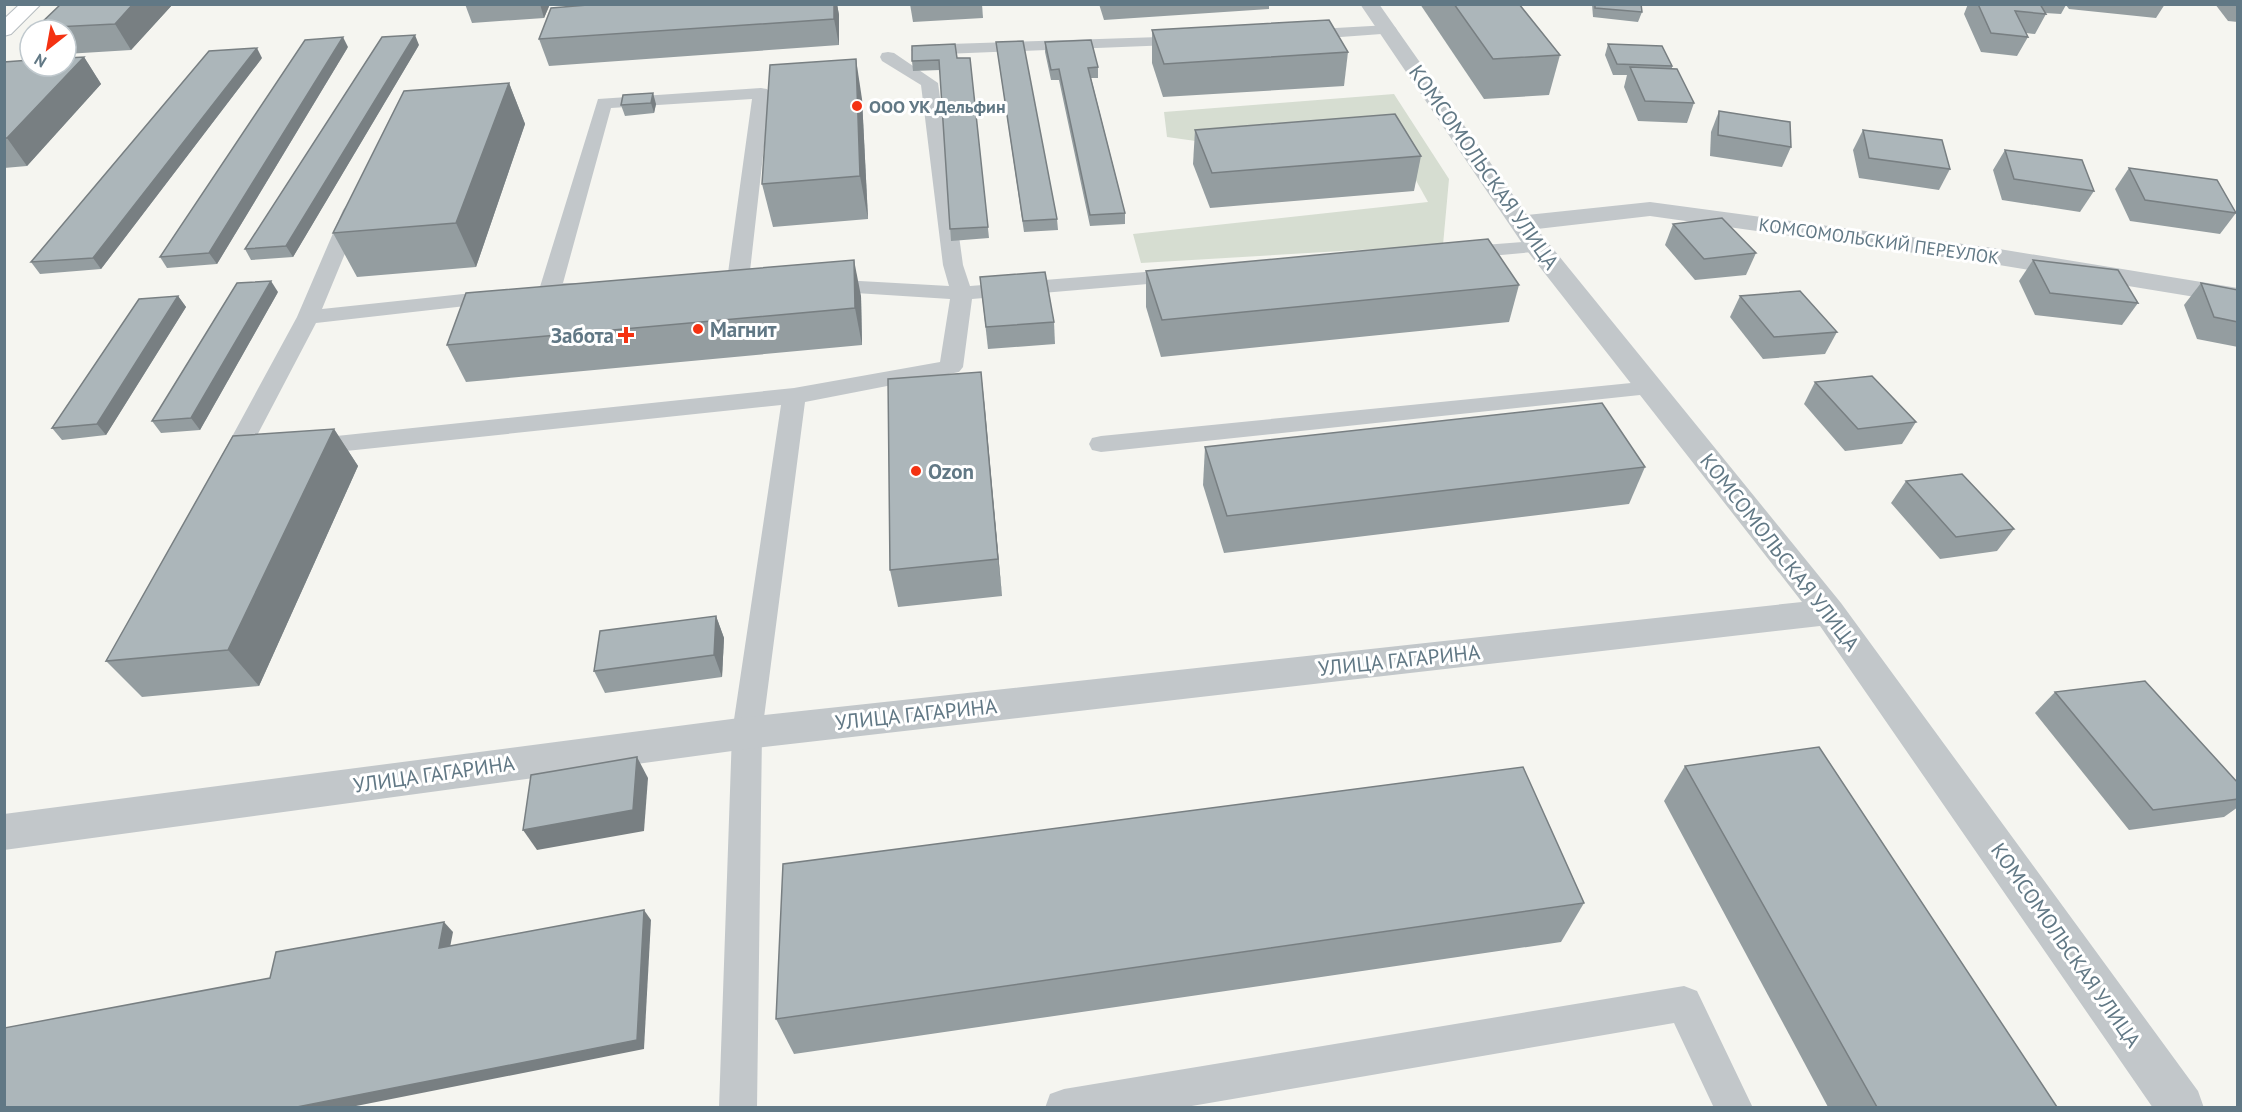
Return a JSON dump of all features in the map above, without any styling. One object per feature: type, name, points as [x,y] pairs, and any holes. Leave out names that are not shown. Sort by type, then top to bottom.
[{"type":"street","points":[[4,30],[32,4]]},
{"type":"street","name":"КОМСОМОЛЬСКАЯ УЛИЦА","points":[[1369,4],[1528,235],[1829,612],[2181,1107]]},
{"type":"street","name":"КОМСОМОЛЬСКИЙ ПЕРЕУЛОК","points":[[1528,235],[1650,209],[1994,256],[2238,296]]},
{"type":"street","name":"УЛИЦА ГАГАРИНА","points":[[4,832],[747,733],[1829,612]]},
{"type":"lane","points":[[1284,36],[1389,30]]},
{"type":"lane","points":[[914,50],[1203,40]]},
{"type":"lane","points":[[362,190],[308,317],[234,455],[794,396],[951,367],[962,293],[953,265],[929,83],[888,57]]},
{"type":"lane","points":[[550,290],[604,103],[760,93],[738,280]]},
{"type":"lane","points":[[1443,254],[1528,235]]},
{"type":"lane","points":[[808,284],[962,293],[1209,273]]},
{"type":"lane","points":[[714,281],[761,281]]},
{"type":"lane","points":[[308,317],[550,290],[597,288]]},
{"type":"lane","points":[[1101,444],[1651,388]]},
{"type":"lane","points":[[738,1107],[747,733],[794,396]]},
{"type":"lane","points":[[1064,1107],[1683,1004],[1734,1107]]},
{"type":"shaded area","points":[[1394,94],[1449,179],[1443,245],[1141,263],[1133,234],[1428,202],[1393,139],[1260,150],[1167,137],[1164,112]]},
{"type":"building","points":[[61,4],[133,4],[115,24],[78,26],[78,18],[46,18]]},
{"type":"building","points":[[600,4],[834,4],[834,19],[539,39],[551,8]]},
{"type":"building","points":[[1454,4],[1519,4],[1560,55],[1493,59]]},
{"type":"building","points":[[1595,4],[1641,4],[1642,12],[1595,8]]},
{"type":"building","points":[[1978,4],[2040,4],[2046,14],[2015,11],[2028,37],[1991,33]]},
{"type":"building","points":[[1329,20],[1348,52],[1164,64],[1152,30]]},
{"type":"building","points":[[415,35],[286,246],[245,249],[382,37]]},
{"type":"building","points":[[343,37],[209,253],[160,257],[305,40]]},
{"type":"building","points":[[1091,40],[1098,67],[1088,68],[1125,213],[1090,215],[1059,69],[1051,70],[1045,42]]},
{"type":"building","points":[[1023,41],[1057,219],[1023,221],[996,42]]},
{"type":"building","points":[[955,44],[957,58],[970,58],[988,227],[950,229],[939,60],[912,61],[912,46]]},
{"type":"building","points":[[1608,44],[1662,46],[1672,66],[1617,64]]},
{"type":"building","points":[[257,48],[93,258],[31,262],[209,51]]},
{"type":"building","points":[[856,59],[860,176],[762,184],[770,65]]},
{"type":"building","points":[[18,61],[18,78],[64,78],[7,138],[4,138],[4,62]]},
{"type":"building","points":[[1630,67],[1677,69],[1694,103],[1645,101]]},
{"type":"building","points":[[509,83],[456,223],[333,233],[404,91]]},
{"type":"building","points":[[653,93],[651,103],[621,105],[623,95]]},
{"type":"building","points":[[1719,111],[1790,122],[1791,147],[1718,135]]},
{"type":"building","points":[[1395,114],[1421,156],[1212,173],[1195,130]]},
{"type":"building","points":[[1863,130],[1942,140],[1950,169],[1869,158]]},
{"type":"building","points":[[2005,150],[2082,160],[2094,191],[2014,179]]},
{"type":"building","points":[[2129,168],[2217,180],[2236,213],[2145,200]]},
{"type":"building","points":[[1722,218],[1756,253],[1704,259],[1673,224]]},
{"type":"building","points":[[1488,239],[1519,285],[1162,320],[1146,271]]},
{"type":"building","points":[[854,260],[855,308],[447,345],[466,293]]},
{"type":"building","points":[[2033,260],[2118,270],[2138,303],[2050,293]]},
{"type":"building","points":[[1045,272],[1054,322],[986,327],[980,277]]},
{"type":"building","points":[[271,281],[191,418],[152,421],[237,283]]},
{"type":"building","points":[[2201,283],[2238,290],[2238,322],[2214,317]]},
{"type":"building","points":[[1800,291],[1837,332],[1774,337],[1740,296]]},
{"type":"building","points":[[178,296],[97,424],[52,428],[139,299]]},
{"type":"building","points":[[981,372],[998,559],[890,570],[888,379]]},
{"type":"building","points":[[1872,376],[1916,422],[1858,429],[1815,382]]},
{"type":"building","points":[[1602,403],[1645,467],[1227,516],[1205,447]]},
{"type":"building","points":[[334,429],[228,650],[106,661],[233,436]]},
{"type":"building","points":[[1962,474],[2014,529],[1956,537],[1906,481]]},
{"type":"building","points":[[716,616],[714,655],[594,671],[600,631]]},
{"type":"building","points":[[2145,681],[2238,783],[2238,799],[2153,810],[2055,692]]},
{"type":"building","points":[[1819,747],[2057,1107],[1877,1107],[1685,766]]},
{"type":"building","points":[[637,757],[633,810],[523,830],[531,775]]},
{"type":"building","points":[[1523,767],[1584,903],[776,1019],[783,864]]},
{"type":"building","points":[[644,910],[637,1040],[297,1107],[4,1107],[4,1028],[270,978],[276,952],[444,922],[439,948]]},
{"type":"place","name":"ООО УК Дельфин","points":[[857,106]]},
{"type":"place","name":"Магнит","points":[[698,329]]},
{"type":"place","name":"Забота","points":[[626,335]]},
{"type":"place","name":"Ozon","points":[[916,471]]}]
